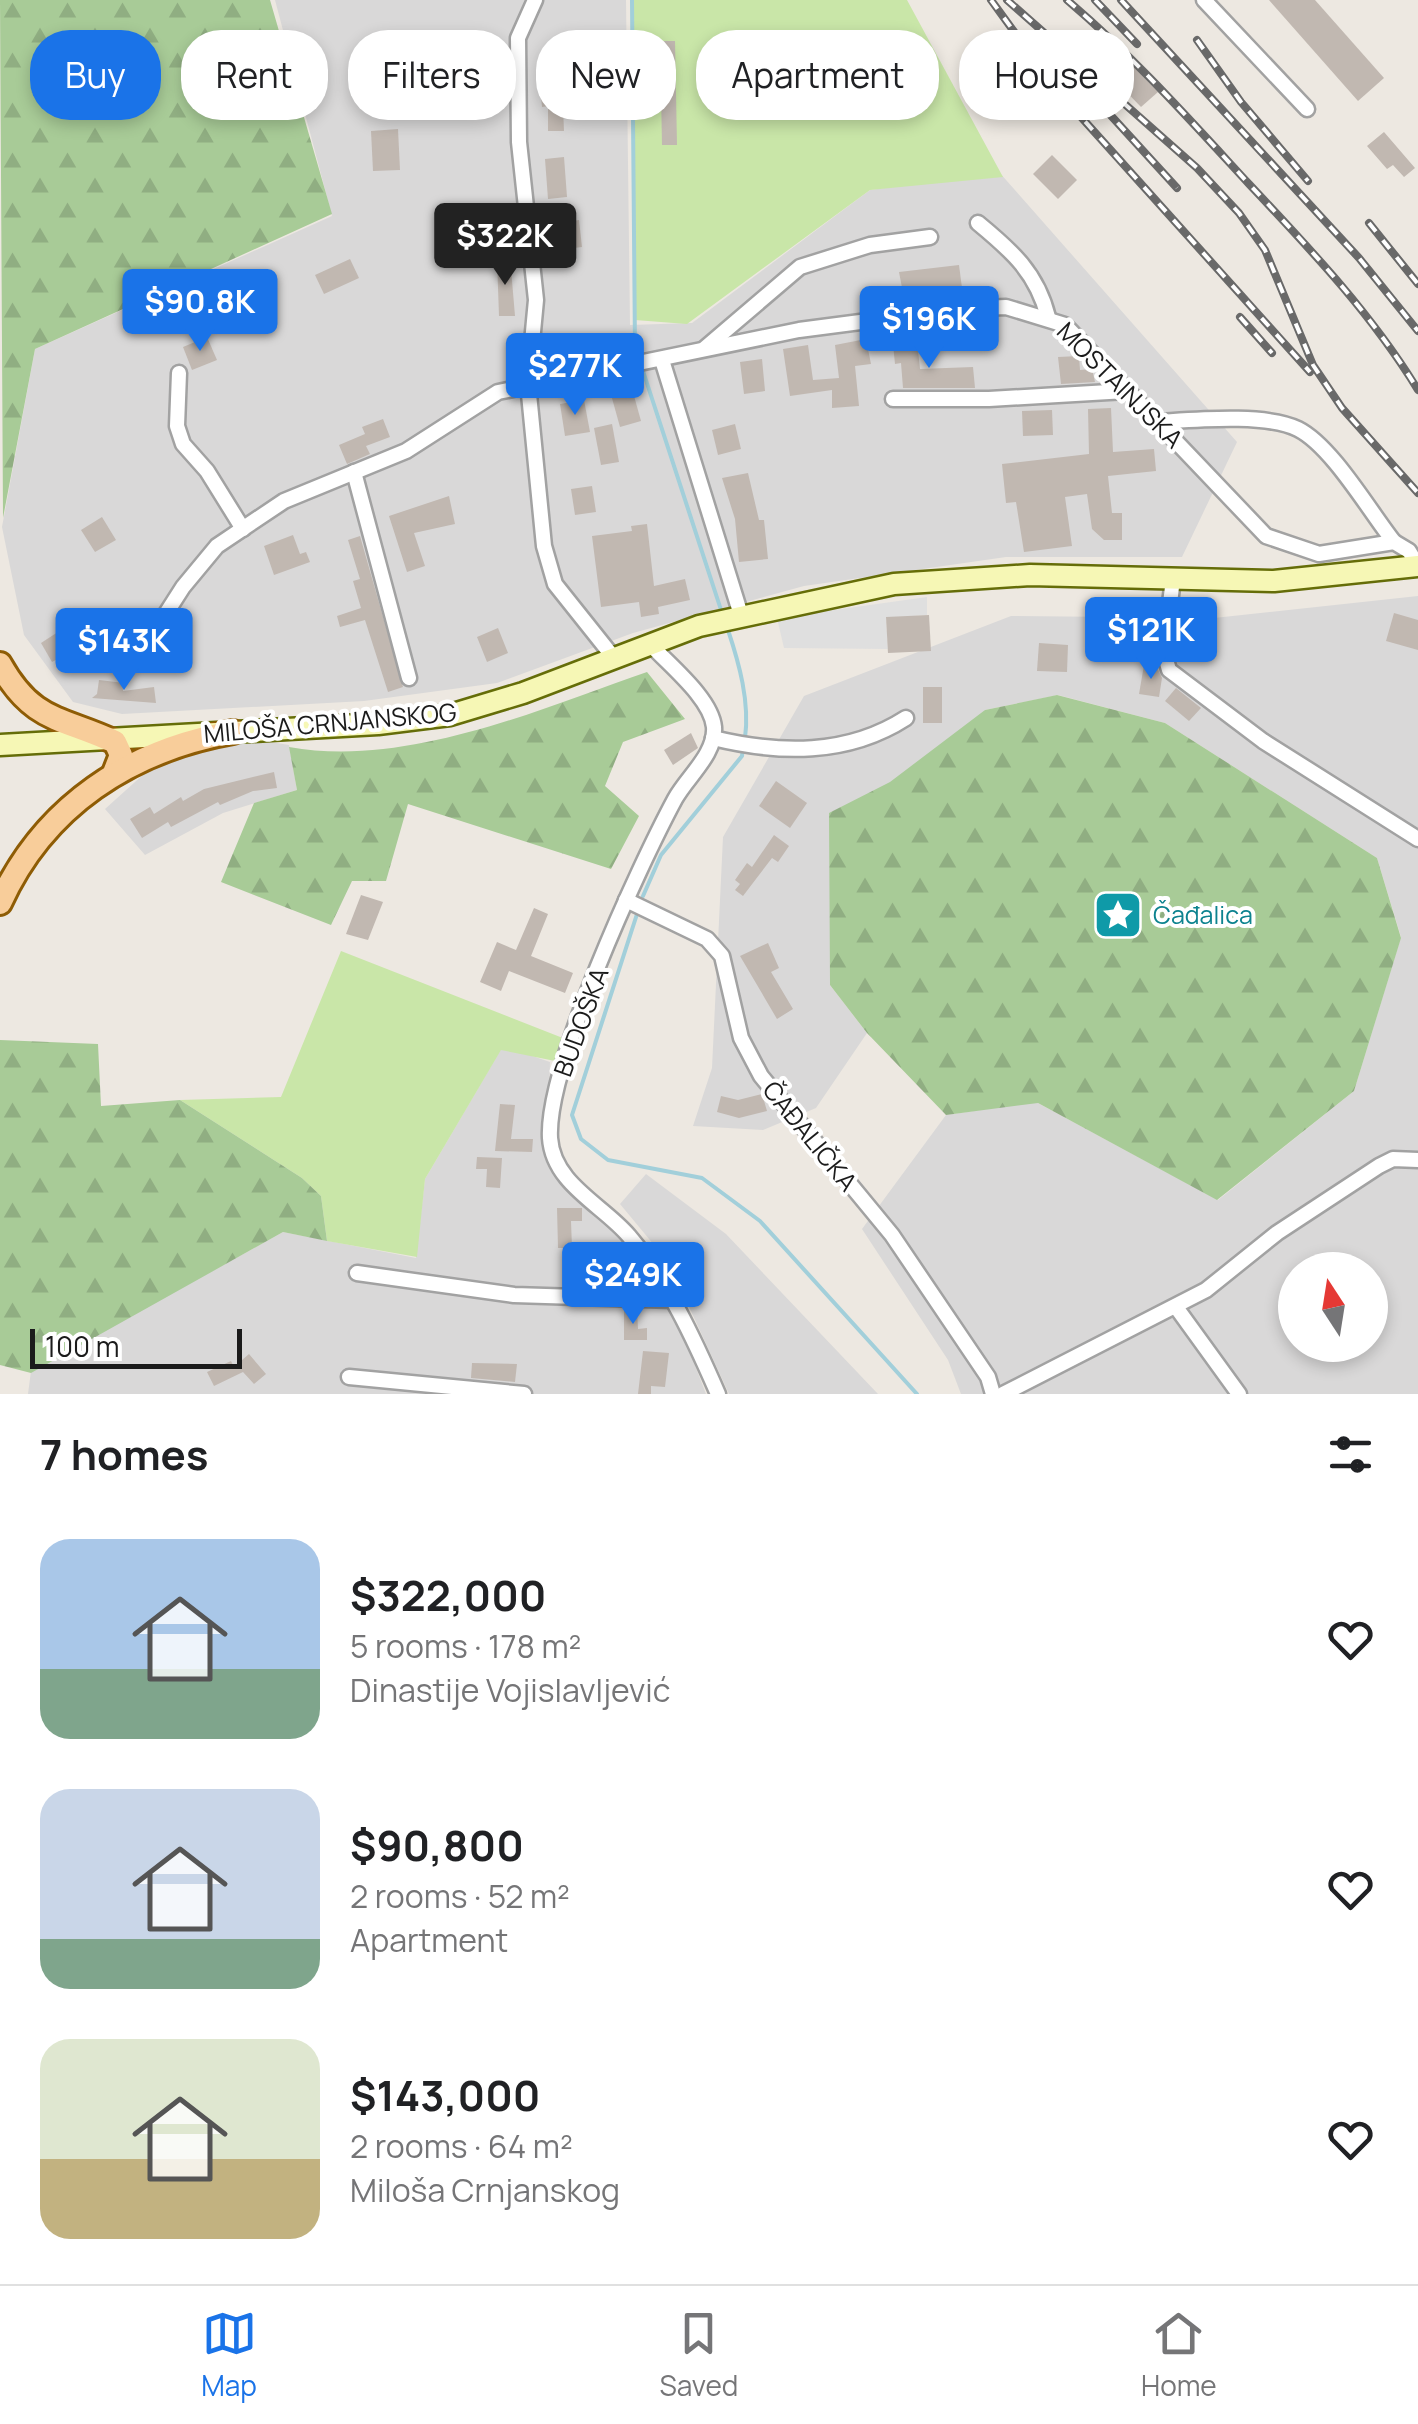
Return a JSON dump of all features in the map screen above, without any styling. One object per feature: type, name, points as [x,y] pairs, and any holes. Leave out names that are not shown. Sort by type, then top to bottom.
[{"type":"main road","points":[[736,616],[863,588],[926,580],[1030,575],[1301,580],[1418,566]]},
{"type":"main road","name":"MILOŠA CRNJANSKOG","points":[[0,745],[450,715],[736,616]]},
{"type":"main road","points":[[0,664],[21,694],[42,713],[72,729],[110,740],[121,754],[114,773]]},
{"type":"main road","points":[[0,903],[46,830],[114,773],[169,747],[233,732]]},
{"type":"street","points":[[535,0],[518,38],[519,142],[536,300],[528,384],[544,546],[555,584],[614,658]]},
{"type":"street","points":[[1204,0],[1308,109]]},
{"type":"street","points":[[978,223],[1019,257],[1041,288],[1048,317]]},
{"type":"street","points":[[700,351],[800,267],[870,245],[930,237]]},
{"type":"street","name":"MOSTAINJSKA","points":[[528,384],[629,367],[799,330],[960,309],[1006,308],[1065,325],[1266,536],[1319,554],[1394,542]]},
{"type":"street","points":[[659,360],[736,616]]},
{"type":"street","points":[[179,373],[178,426],[183,444],[207,472],[243,529]]},
{"type":"street","points":[[151,636],[182,587],[217,546],[284,501],[406,451],[498,392],[528,384]]},
{"type":"street","points":[[893,399],[989,400],[1126,391]]},
{"type":"street","points":[[1157,422],[1236,418],[1297,428],[1323,451],[1394,542],[1409,551],[1418,566]]},
{"type":"street","points":[[354,472],[409,678]]},
{"type":"street","points":[[1173,579],[1164,652],[1169,670],[1264,740],[1418,839]]},
{"type":"street","points":[[650,644],[701,702],[721,740],[812,752],[886,731],[906,718]]},
{"type":"street","name":"BUDOŠKA","points":[[718,1394],[672,1300],[626,1232],[569,1181],[550,1143],[555,1093],[626,900],[676,797],[721,740]]},
{"type":"street","name":"ČAĐALIČKA","points":[[626,900],[706,938],[722,956],[742,1038],[760,1076],[892,1235],[988,1378],[993,1394]]},
{"type":"street","points":[[1003,1394],[1176,1307],[1379,1166],[1392,1159],[1418,1160]]},
{"type":"street","points":[[357,1273],[514,1295],[672,1300]]},
{"type":"street","points":[[1176,1307],[1238,1394]]},
{"type":"street","points":[[349,1377],[524,1394]]},
{"type":"shaded area","points":[[275,0],[626,0],[626,30],[536,30],[536,120],[627,120],[630,325],[692,323],[870,190],[999,172],[1237,442],[1182,557],[1006,557],[804,586],[633,633],[497,683],[364,701],[122,714],[73,702],[24,635],[2,527],[35,349],[332,216],[307,120],[328,120],[328,30],[283,30]]},
{"type":"shaded area","points":[[1418,596],[1418,1394],[961,1394],[948,1360],[862,1229],[946,1115],[1036,1102],[1218,1200],[1354,1091],[1401,937],[1377,858],[1165,723],[1058,695],[985,710],[830,985],[867,1033],[816,1108],[763,1130],[693,1126],[712,1068],[723,837],[804,696],[1011,616],[1214,618]]},
{"type":"shaded area","points":[[927,597],[927,615],[886,618],[888,649],[784,648],[777,618]]},
{"type":"shaded area","points":[[223,734],[289,745],[297,790],[223,813],[145,855],[105,809],[165,755]]},
{"type":"shaded area","points":[[503,1046],[550,1062],[548,1148],[633,1247],[672,1305],[706,1394],[28,1394],[31,1371],[283,1232],[416,1258],[425,1179]]},
{"type":"shaded area","points":[[646,1174],[726,1234],[878,1394],[729,1394],[669,1263],[620,1204]]},
{"type":"green space","points":[[0,0],[270,0],[279,30],[181,30],[181,120],[305,120],[332,214],[35,349],[3,518]]},
{"type":"green space","points":[[631,0],[907,0],[923,30],[696,30],[696,120],[939,120],[939,59],[959,96],[959,120],[972,120],[1003,177],[870,190],[687,324],[635,320],[632,120],[676,120],[676,30],[631,30]]},
{"type":"green space","points":[[647,672],[685,719],[623,742],[605,786],[639,816],[611,869],[408,804],[386,881],[352,881],[331,925],[221,882],[254,803],[297,790],[289,747],[334,751],[425,743],[517,718]]},
{"type":"green space","points":[[1057,695],[1165,723],[1377,858],[1401,938],[1354,1091],[1217,1200],[1038,1103],[946,1115],[867,1033],[830,985],[829,813],[890,782],[985,710]]},
{"type":"green space","points":[[341,951],[573,1042],[565,1063],[501,1050],[425,1179],[417,1257],[327,1241],[321,1196],[302,1178],[180,1100],[281,1097]]},
{"type":"green space","points":[[0,1040],[98,1044],[101,1106],[180,1100],[302,1178],[321,1196],[327,1241],[283,1232],[31,1373],[0,1365]]},
{"type":"building","points":[[1269,0],[1315,0],[1384,78],[1358,101]]},
{"type":"building","points":[[1134,67],[1158,92],[1141,107],[1134,100]]},
{"type":"building","points":[[676,93],[677,145],[662,145],[662,120],[676,120]]},
{"type":"building","points":[[548,120],[564,120],[564,131],[548,131]]},
{"type":"building","points":[[398,129],[400,170],[373,171],[371,131]]},
{"type":"building","points":[[1384,132],[1415,168],[1404,177],[1393,165],[1387,169],[1367,146]]},
{"type":"building","points":[[1052,155],[1077,180],[1058,199],[1033,174]]},
{"type":"building","points":[[564,157],[567,197],[548,199],[545,159]]},
{"type":"building","points":[[579,220],[582,247],[558,250],[554,224]]},
{"type":"building","points":[[510,257],[515,316],[499,316],[497,259]]},
{"type":"building","points":[[350,259],[359,278],[324,294],[315,275]]},
{"type":"building","points":[[959,265],[962,288],[904,298],[899,272]]},
{"type":"building","points":[[207,337],[217,360],[192,370],[183,347]]},
{"type":"building","points":[[580,339],[582,364],[561,368],[559,341]]},
{"type":"building","points":[[866,339],[871,364],[855,366],[859,406],[832,408],[832,390],[790,396],[783,349],[808,345],[813,380],[839,378],[835,345]]},
{"type":"building","points":[[917,341],[920,369],[973,367],[975,388],[903,388],[901,363],[895,364],[893,344]]},
{"type":"building","points":[[1079,356],[1080,370],[1092,369],[1095,382],[1061,384],[1058,357]]},
{"type":"building","points":[[762,359],[765,391],[744,394],[740,362]]},
{"type":"building","points":[[631,385],[641,421],[620,427],[610,391]]},
{"type":"building","points":[[584,400],[590,432],[565,436],[560,404]]},
{"type":"building","points":[[1111,408],[1113,452],[1154,449],[1156,471],[1108,476],[1112,513],[1122,513],[1122,540],[1104,540],[1092,529],[1087,494],[1065,497],[1072,546],[1024,552],[1016,502],[1006,503],[1002,464],[1089,454],[1088,409]]},
{"type":"building","points":[[1052,410],[1053,435],[1023,436],[1022,411]]},
{"type":"building","points":[[383,419],[390,437],[366,446],[370,454],[347,464],[339,445],[365,434],[362,427]]},
{"type":"building","points":[[612,424],[619,462],[601,465],[594,428]]},
{"type":"building","points":[[735,424],[741,449],[718,455],[712,430]]},
{"type":"building","points":[[748,473],[759,520],[764,520],[768,559],[739,562],[735,519],[722,478]]},
{"type":"building","points":[[592,486],[596,512],[575,515],[571,489]]},
{"type":"building","points":[[449,496],[455,524],[414,533],[425,566],[407,572],[389,516]]},
{"type":"building","points":[[102,517],[116,540],[95,552],[81,530]]},
{"type":"building","points":[[647,524],[654,586],[685,579],[690,600],[658,607],[659,614],[641,617],[639,602],[601,607],[592,536],[632,531],[631,526]]},
{"type":"building","points":[[293,535],[300,554],[306,552],[310,562],[274,575],[264,546]]},
{"type":"building","points":[[360,536],[403,687],[388,692],[365,620],[340,627],[337,616],[361,608],[353,581],[360,579],[348,540]]},
{"type":"building","points":[[1394,613],[1418,620],[1418,650],[1386,641]]},
{"type":"building","points":[[929,615],[931,651],[888,653],[886,617]]},
{"type":"building","points":[[498,628],[508,653],[487,662],[477,637]]},
{"type":"building","points":[[61,630],[72,651],[52,662],[41,643]]},
{"type":"building","points":[[1039,643],[1068,645],[1067,672],[1037,671]]},
{"type":"building","points":[[1144,665],[1157,667],[1162,678],[1159,697],[1139,694]]},
{"type":"building","points":[[99,680],[124,683],[123,691],[154,687],[156,703],[92,698],[97,694]]},
{"type":"building","points":[[923,687],[942,687],[942,723],[923,723]]},
{"type":"building","points":[[1176,688],[1201,708],[1189,721],[1165,701]]},
{"type":"building","points":[[691,733],[698,748],[673,765],[664,750]]},
{"type":"building","points":[[274,772],[277,788],[253,791],[220,805],[218,802],[171,827],[168,822],[142,838],[130,819],[150,807],[154,814],[181,797],[183,801],[204,789]]},
{"type":"building","points":[[776,781],[807,803],[790,828],[759,806]]},
{"type":"building","points":[[774,835],[789,846],[778,862],[772,858],[743,896],[735,890],[740,884],[735,880],[747,863],[752,867]]},
{"type":"building","points":[[361,895],[383,902],[368,940],[346,934]]},
{"type":"building","points":[[534,908],[548,914],[531,956],[573,973],[565,993],[509,971],[501,991],[480,982],[497,942],[516,950]]},
{"type":"building","points":[[768,943],[779,968],[771,972],[793,1009],[777,1019],[740,956]]},
{"type":"building","points":[[762,1094],[767,1111],[739,1118],[717,1112],[721,1096],[738,1100]]},
{"type":"building","points":[[500,1104],[515,1105],[511,1139],[533,1139],[532,1152],[495,1151]]},
{"type":"building","points":[[477,1157],[502,1158],[500,1188],[486,1187],[487,1169],[476,1169]]},
{"type":"building","points":[[557,1208],[582,1208],[582,1221],[571,1221],[572,1248],[558,1248]]},
{"type":"building","points":[[597,1250],[613,1250],[614,1272],[638,1271],[638,1283],[650,1283],[653,1289],[598,1287]]},
{"type":"building","points":[[624,1309],[637,1310],[638,1329],[647,1328],[647,1340],[624,1340]]},
{"type":"building","points":[[643,1351],[669,1353],[665,1387],[651,1386],[651,1394],[638,1394]]},
{"type":"building","points":[[249,1354],[266,1374],[254,1384],[243,1372],[214,1386],[207,1372],[231,1361],[234,1367]]},
{"type":"building","points":[[472,1363],[517,1364],[515,1382],[471,1378]]},
{"type":"waterway","points":[[632,0],[635,349],[639,360]]},
{"type":"waterway","points":[[642,368],[723,616]]},
{"type":"waterway","points":[[728,630],[745,697],[745,738]]},
{"type":"waterway","points":[[643,896],[661,855],[742,756],[743,747]]},
{"type":"waterway","points":[[638,911],[572,1115],[581,1139],[608,1160],[702,1178],[760,1221],[917,1394]]},
{"type":"railway","points":[[991,0],[1055,88],[1310,372]]},
{"type":"railway","points":[[1007,0],[1197,168],[1239,213],[1265,250],[1313,365],[1342,408],[1418,493]]},
{"type":"railway","points":[[1067,0],[1161,89],[1317,257],[1380,334],[1418,390]]},
{"type":"railway","points":[[1095,0],[1137,44]]},
{"type":"railway","points":[[1121,0],[1359,258],[1418,331]]},
{"type":"railway","points":[[1197,40],[1241,102],[1308,181]]},
{"type":"railway","points":[[1115,120],[1177,188]]},
{"type":"railway","points":[[1369,223],[1418,284]]},
{"type":"railway","points":[[1240,317],[1272,353]]},
{"type":"place","name":"Čađalica","points":[[1118,915]]}]
